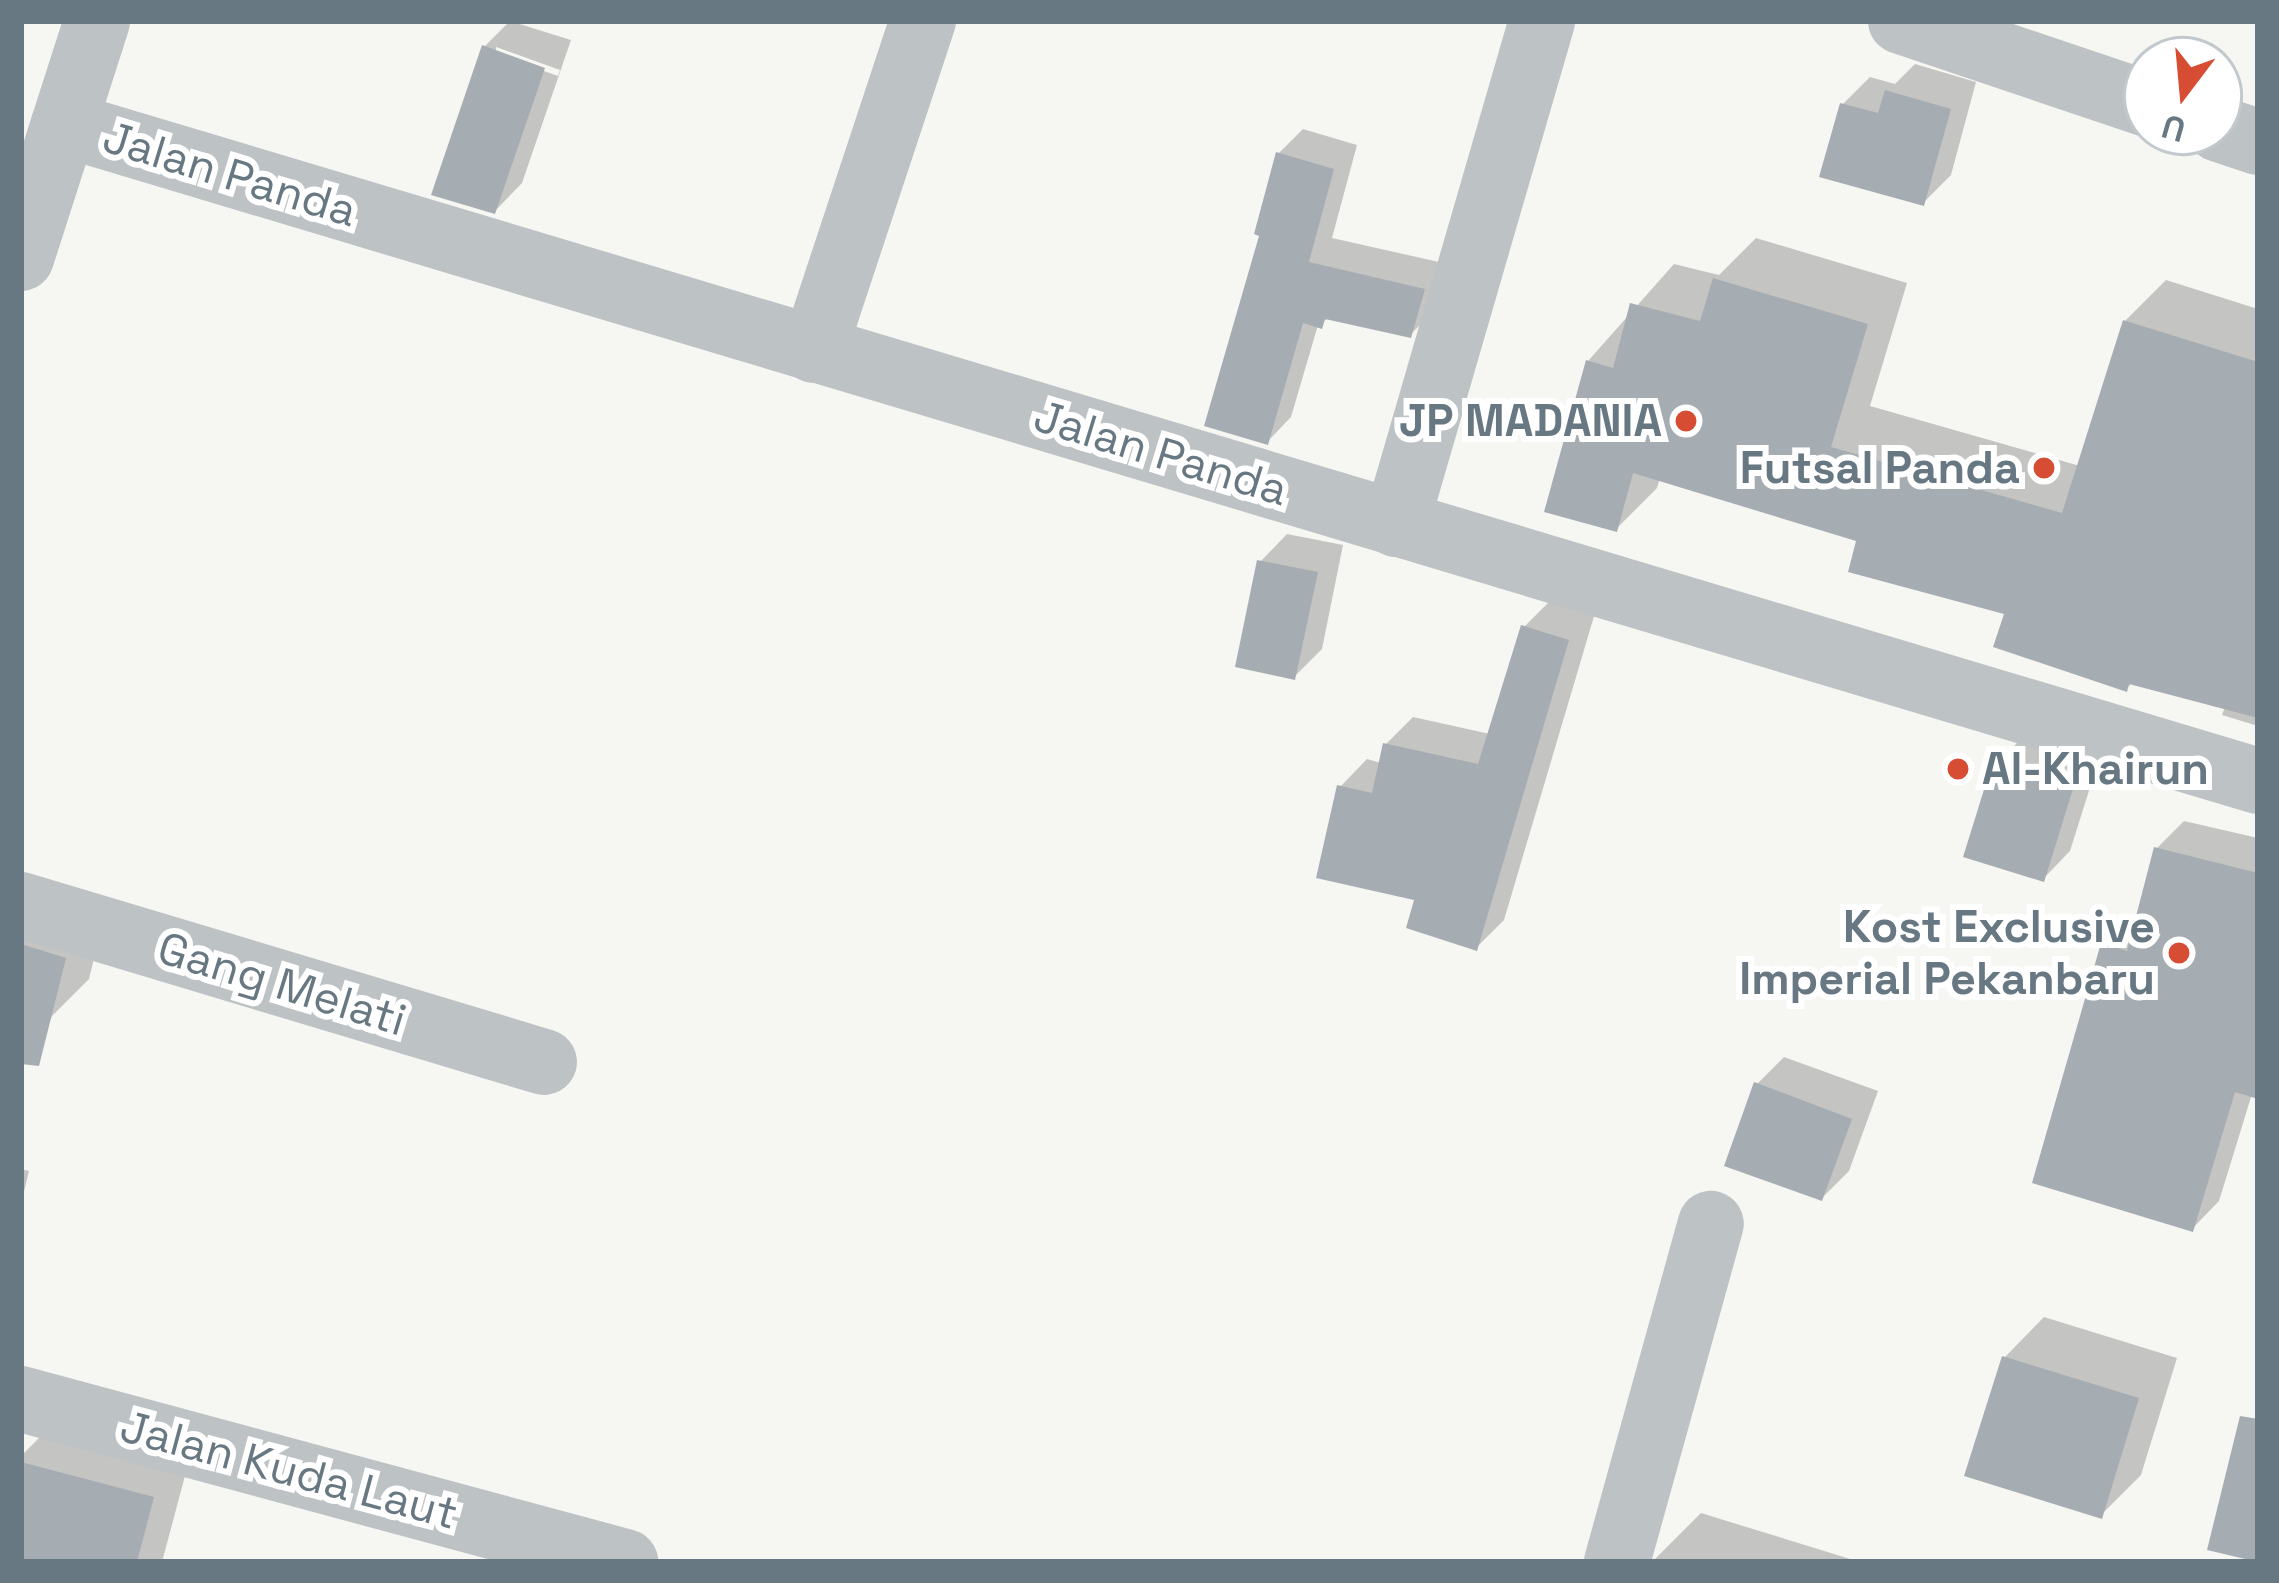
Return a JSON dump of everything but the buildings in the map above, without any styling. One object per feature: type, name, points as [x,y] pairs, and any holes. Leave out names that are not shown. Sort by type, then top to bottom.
[{"type":"street","points":[[814,350],[923,21]]},
{"type":"street","points":[[1396,524],[1542,21]]},
{"type":"street","points":[[1901,21],[2123,96]]},
{"type":"street","points":[[21,258],[64,124],[79,28]]},
{"type":"street","name":"Jalan Panda","points":[[64,124],[2258,782]]},
{"type":"street","name":"Gang Melati","points":[[21,905],[544,1062]]},
{"type":"street","points":[[1617,1562],[1711,1224]]},
{"type":"street","name":"Jalan Kuda Laut","points":[[21,1399],[625,1562]]},
{"type":"place","name":"JP MADANIA","points":[[1686,421]]},
{"type":"place","name":"Futsal Panda","points":[[2044,468]]},
{"type":"place","name":"Al-Khairun","points":[[1958,769]]},
{"type":"place","name":"Kost Exclusive Imperial Pekanbaru","points":[[2179,953]]}]
